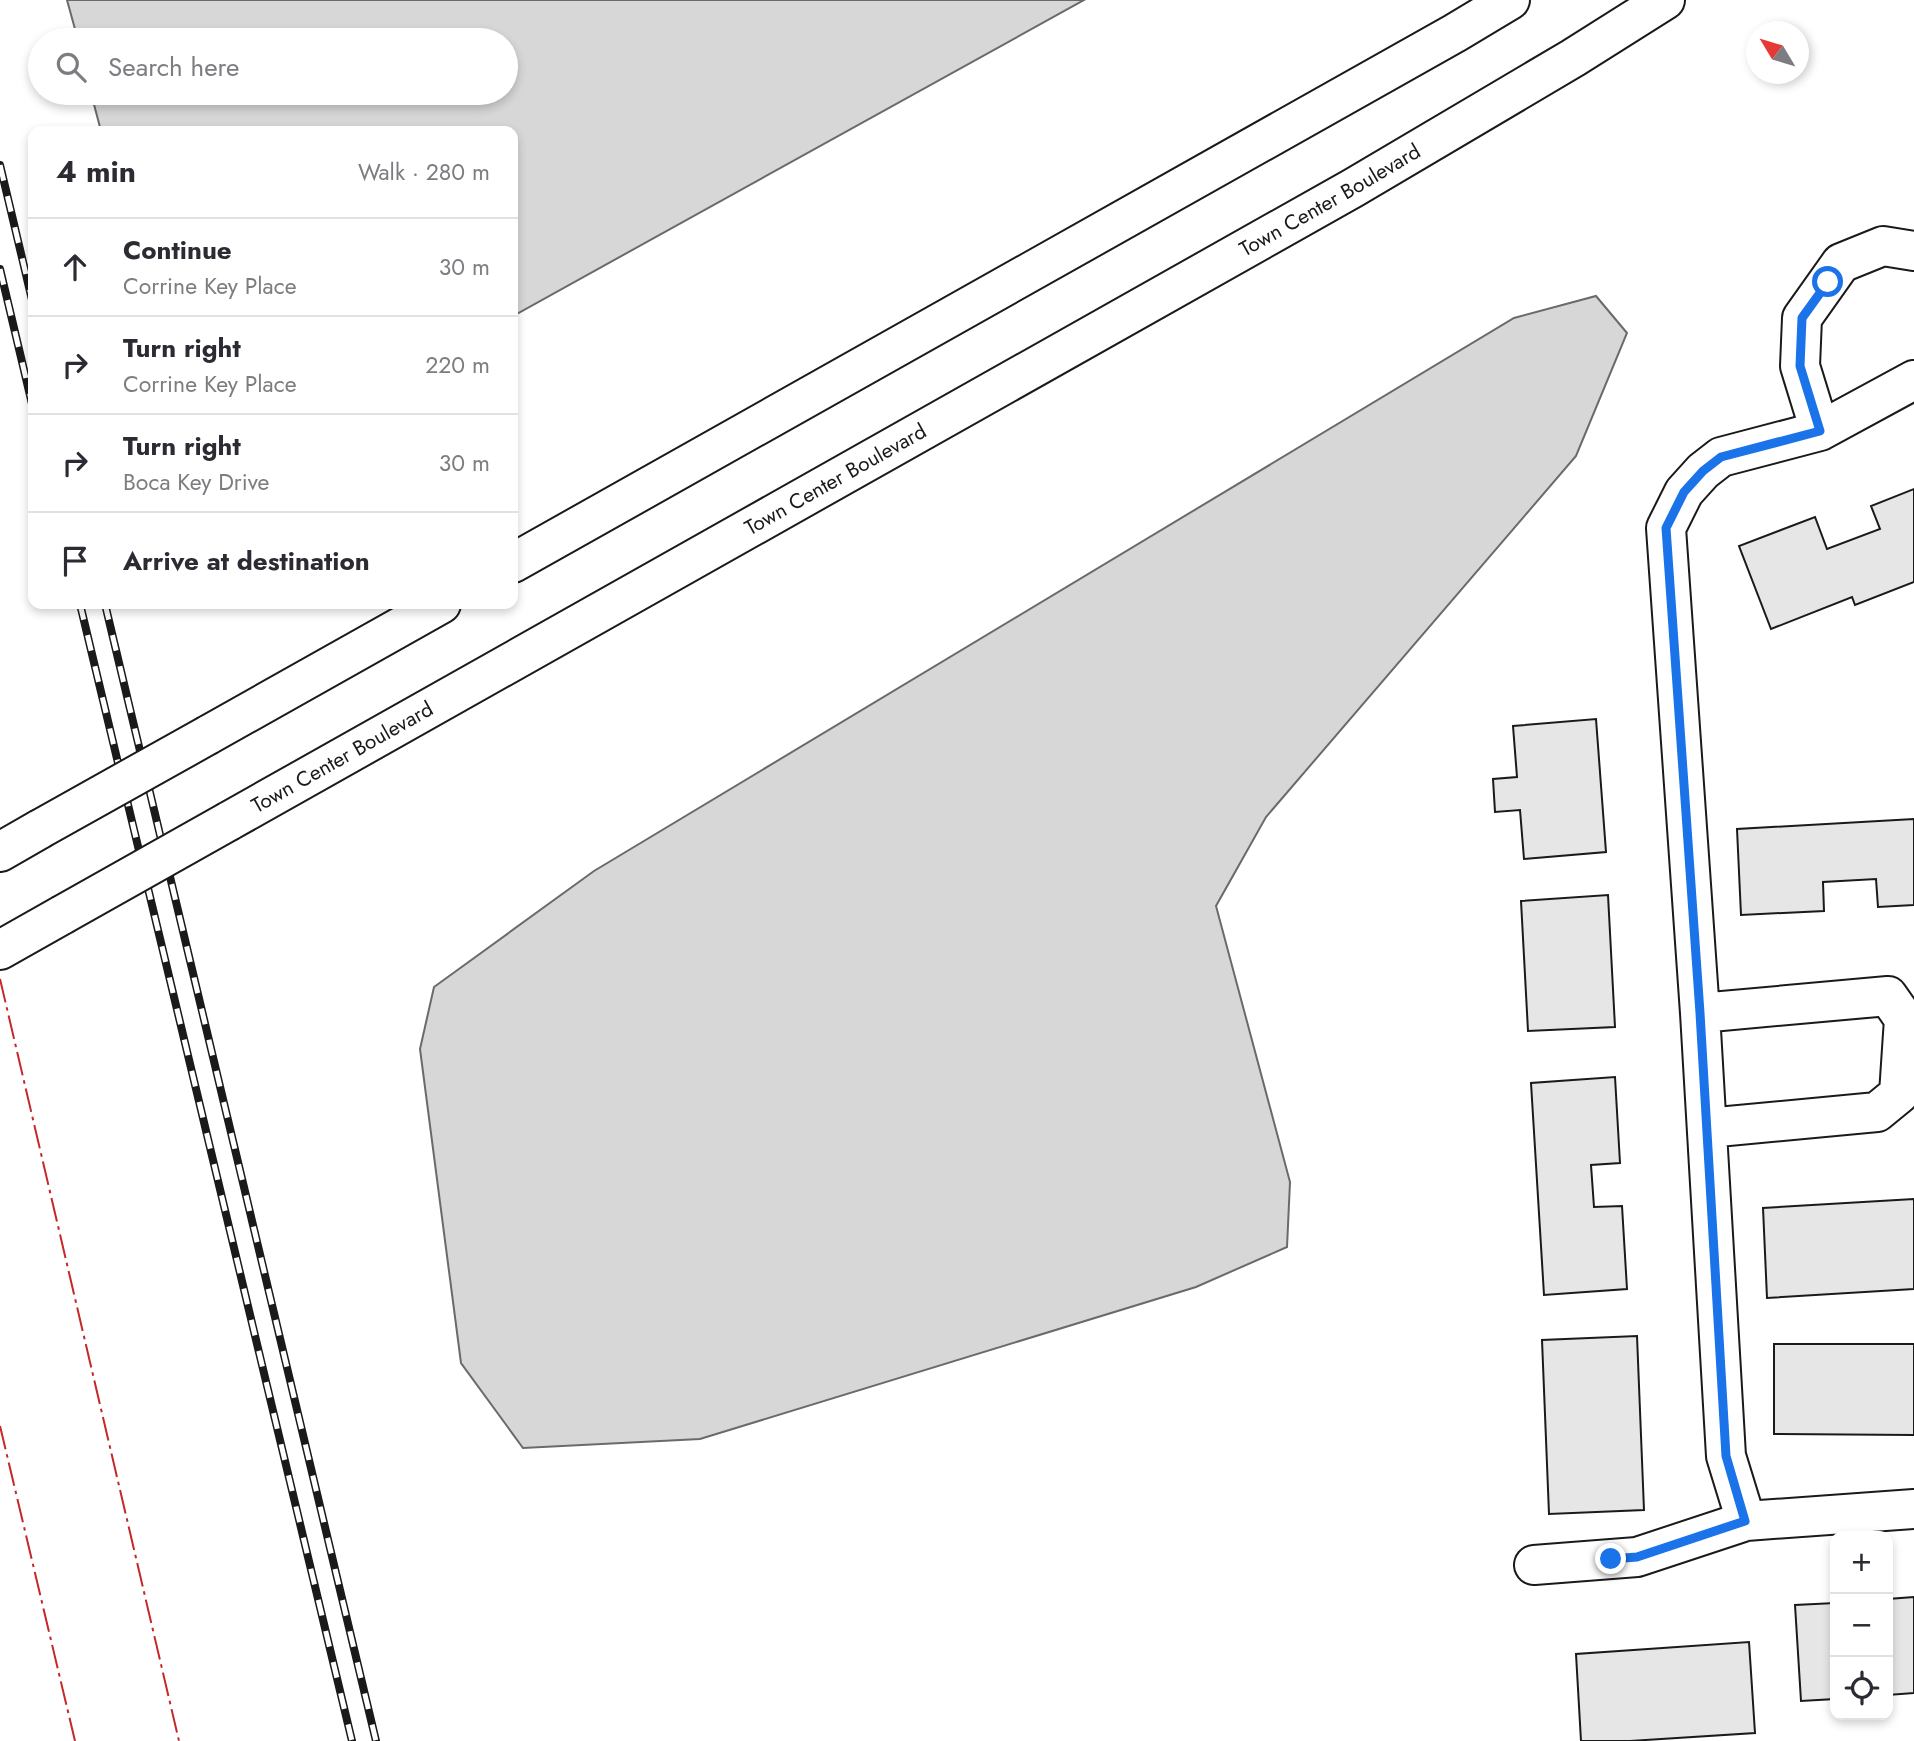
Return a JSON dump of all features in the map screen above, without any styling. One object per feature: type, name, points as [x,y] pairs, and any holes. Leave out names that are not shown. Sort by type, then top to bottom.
[{"type":"main road","points":[[518,561],[1510,0]]},
{"type":"main road","name":"Town Center Boulevard","points":[[0,950],[1353,188],[1573,58],[1665,0]]},
{"type":"main road","points":[[1820,431],[1800,366],[1802,318],[1841,264],[1883,246],[1914,251]]},
{"type":"main road","points":[[1745,1521],[1726,1456],[1700,1013],[1666,528],[1684,492],[1703,471],[1721,457],[1820,431],[1914,380]]},
{"type":"main road","points":[[0,852],[432,609]]},
{"type":"main road","points":[[1700,1013],[1888,996],[1904,1020],[1899,1094],[1877,1112],[1707,1128]]},
{"type":"main road","points":[[1534,1565],[1637,1557],[1745,1521],[1914,1509]]},
{"type":"shaded area","points":[[67,0],[1084,0],[518,313],[518,126],[100,126],[94,105],[518,105],[518,28],[75,28]]},
{"type":"shaded area","points":[[1596,296],[1627,333],[1576,456],[1266,817],[1216,906],[1290,1182],[1287,1247],[1196,1287],[700,1439],[523,1448],[461,1363],[420,1049],[434,987],[594,871],[1514,318]]},
{"type":"building","points":[[1914,489],[1914,582],[1855,605],[1852,597],[1771,629],[1739,546],[1815,517],[1827,549],[1880,529],[1871,506]]},
{"type":"building","points":[[1596,719],[1606,852],[1524,859],[1520,810],[1495,812],[1493,779],[1517,777],[1513,726]]},
{"type":"building","points":[[1914,819],[1914,905],[1878,907],[1876,879],[1823,882],[1824,911],[1741,915],[1737,829]]},
{"type":"building","points":[[1608,895],[1615,1027],[1528,1031],[1521,901]]},
{"type":"building","points":[[1615,1077],[1620,1163],[1591,1165],[1594,1207],[1622,1206],[1627,1289],[1544,1295],[1531,1083]]},
{"type":"building","points":[[1914,1199],[1914,1289],[1767,1298],[1763,1208]]},
{"type":"building","points":[[1637,1336],[1644,1510],[1549,1514],[1542,1340]]},
{"type":"building","points":[[1774,1344],[1914,1344],[1914,1435],[1774,1434]]},
{"type":"building","points":[[1914,1597],[1914,1693],[1893,1695],[1893,1599]]},
{"type":"building","points":[[1830,1603],[1830,1699],[1801,1701],[1795,1605]]},
{"type":"building","points":[[1749,1642],[1755,1733],[1630,1741],[1581,1741],[1576,1654]]},
{"type":"railway","points":[[0,165],[28,283]]},
{"type":"railway","points":[[0,269],[28,387]]},
{"type":"railway","points":[[81,609],[352,1741]]},
{"type":"railway","points":[[106,609],[376,1741]]},
{"type":"power","points":[[0,979],[179,1741]]},
{"type":"power","points":[[0,1426],[75,1741]]},
{"type":"route","points":[[1611,1559],[1637,1557],[1745,1521],[1726,1456],[1700,1013],[1666,528],[1684,492],[1703,471],[1721,457],[1820,431],[1800,366],[1802,318],[1828,282]]}]
